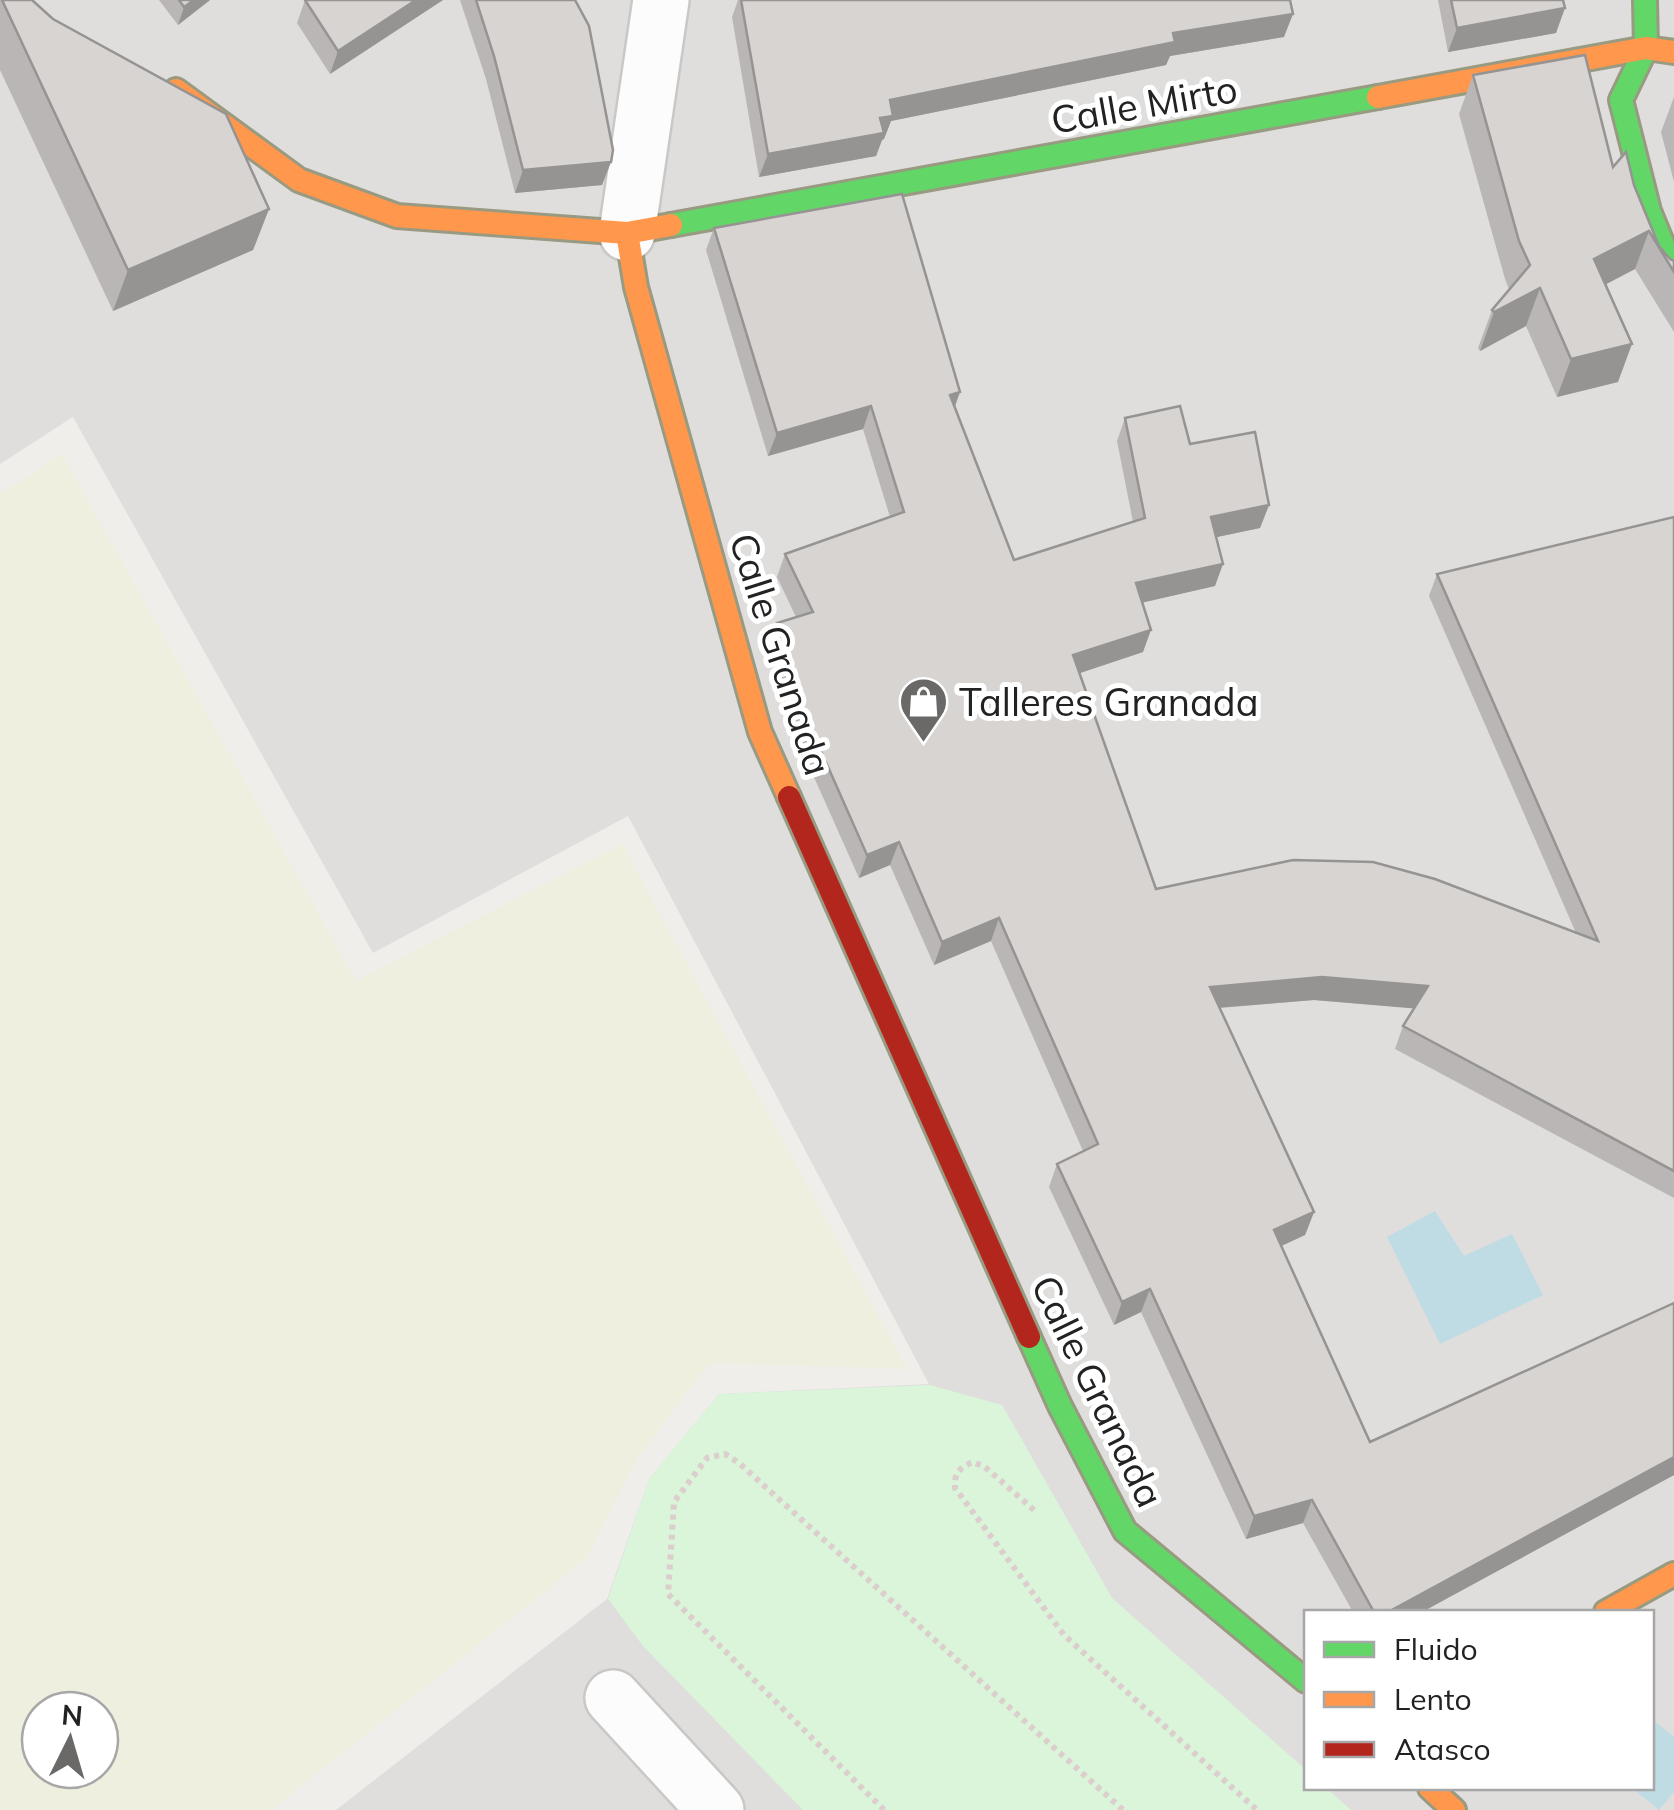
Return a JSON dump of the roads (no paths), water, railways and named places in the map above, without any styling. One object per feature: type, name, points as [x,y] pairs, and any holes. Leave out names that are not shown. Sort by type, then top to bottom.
[{"type":"street","points":[[147,77],[183,93],[299,180],[396,216],[628,233],[661,0]]},
{"type":"street","points":[[1645,0],[1646,48],[1621,100],[1648,211],[1674,272]]},
{"type":"street","name":"Calle Mirto","points":[[628,233],[1646,48],[1674,52]]},
{"type":"street","name":"Calle Granada","points":[[628,233],[636,287],[760,732],[1060,1406],[1125,1531],[1304,1680]]},
{"type":"street","points":[[1610,1610],[1674,1574]]},
{"type":"street","points":[[613,1698],[716,1810]]},
{"type":"street","points":[[1432,1790],[1454,1810]]},
{"type":"water","points":[[1435,1211],[1464,1256],[1512,1234],[1543,1295],[1440,1344],[1387,1237]]},
{"type":"water","points":[[1654,1721],[1674,1737],[1674,1792],[1659,1810],[1634,1790],[1654,1790]]},
{"type":"place","name":"Talleres Granada","points":[[924,744]]}]
